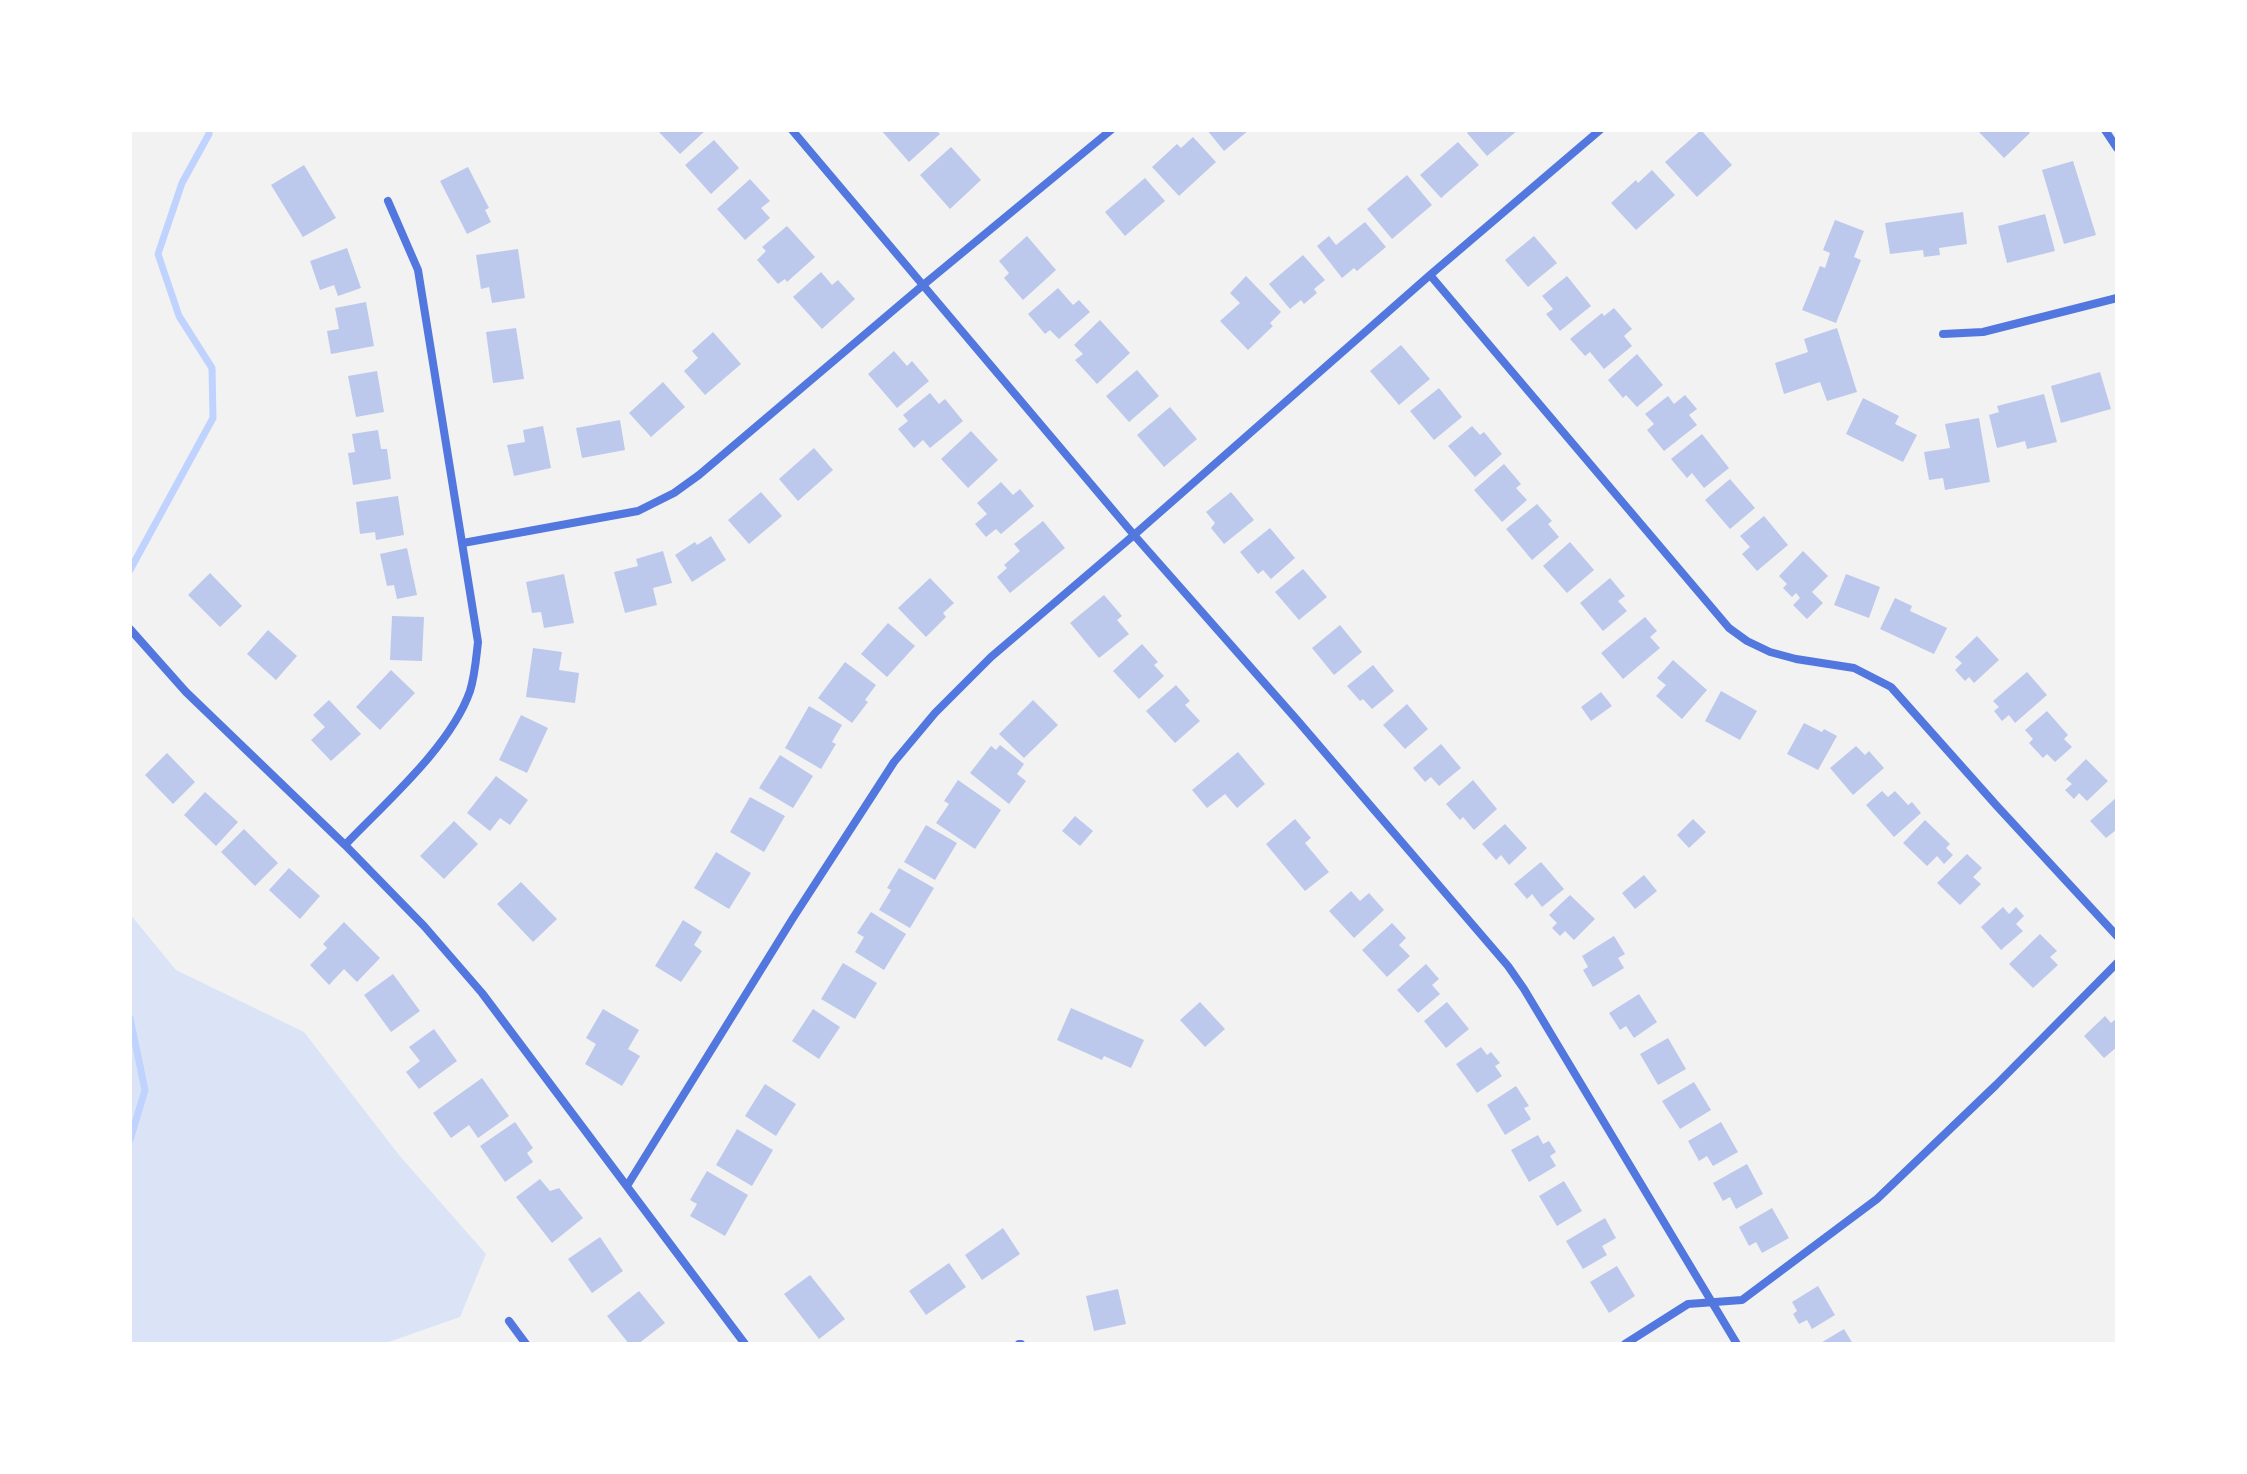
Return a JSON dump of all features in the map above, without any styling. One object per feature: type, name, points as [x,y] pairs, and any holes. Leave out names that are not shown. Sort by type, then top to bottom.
[{"type":"street","points":[[792,130],[1134,535],[1508,966],[1737,1344]]},
{"type":"street","points":[[463,543],[638,511],[674,493],[1111,130]]},
{"type":"street","points":[[627,1186],[894,762],[935,713],[991,657],[1600,130]]},
{"type":"street","points":[[2105,130],[2117,148]]},
{"type":"street","points":[[345,845],[438,748],[461,712],[470,690],[478,642],[418,270],[388,201]]},
{"type":"street","points":[[1430,275],[1729,628],[1770,652],[1854,668],[1891,687],[2117,936]]},
{"type":"street","points":[[1943,334],[1983,332],[2117,298]]},
{"type":"street","points":[[130,629],[186,692],[424,926],[482,993],[745,1344]]},
{"type":"street","points":[[1625,1344],[1688,1304],[1742,1300],[1877,1199],[2117,963]]},
{"type":"street","points":[[509,1321],[526,1344]]},
{"type":"shaded area","points":[[130,914],[176,970],[304,1032],[399,1155],[486,1254],[460,1317],[383,1344],[130,1344]]},
{"type":"building","points":[[657,130],[706,130],[680,154]]},
{"type":"building","points":[[881,130],[936,130],[940,134],[909,162]]},
{"type":"building","points":[[1207,130],[1249,130],[1224,151]]},
{"type":"building","points":[[1471,130],[1518,130],[1487,156],[1467,133]]},
{"type":"building","points":[[1701,130],[1732,165],[1697,197],[1665,162]]},
{"type":"building","points":[[1977,130],[2027,130],[2030,133],[2004,158]]},
{"type":"building","points":[[1193,137],[1216,162],[1179,196],[1152,167],[1177,144],[1181,148]]},
{"type":"building","points":[[714,140],[739,168],[711,194],[685,165]]},
{"type":"building","points":[[1458,142],[1479,165],[1441,198],[1420,175]]},
{"type":"building","points":[[951,147],[981,180],[950,209],[920,175]]},
{"type":"building","points":[[2073,161],[2096,235],[2064,244],[2042,170]]},
{"type":"building","points":[[304,165],[336,218],[303,237],[271,185]]},
{"type":"building","points":[[468,167],[489,208],[485,210],[491,222],[467,234],[440,181]]},
{"type":"building","points":[[1652,170],[1675,195],[1636,230],[1611,203]]},
{"type":"building","points":[[1407,175],[1432,205],[1392,239],[1367,209]]},
{"type":"building","points":[[1145,178],[1165,201],[1125,236],[1105,212]]},
{"type":"building","points":[[750,179],[770,201],[761,208],[770,218],[745,240],[717,209]]},
{"type":"building","points":[[1963,212],[1967,244],[1939,248],[1940,255],[1924,257],[1923,250],[1890,254],[1885,223]]},
{"type":"building","points":[[2045,214],[2055,251],[2007,263],[1998,226]]},
{"type":"building","points":[[1835,220],[1864,231],[1854,257],[1861,260],[1836,323],[1802,310],[1820,266],[1825,268],[1830,253],[1823,250]]},
{"type":"building","points":[[1365,222],[1386,247],[1357,271],[1354,268],[1342,278],[1317,246],[1329,236],[1336,245]]},
{"type":"building","points":[[787,226],[815,257],[787,282],[785,279],[778,284],[757,260],[766,251],[762,247]]},
{"type":"building","points":[[1027,236],[1056,270],[1023,300],[1004,278],[1009,273],[999,261]]},
{"type":"building","points":[[1534,236],[1557,263],[1528,287],[1505,260]]},
{"type":"building","points":[[347,248],[361,288],[338,296],[334,285],[320,290],[310,261]]},
{"type":"building","points":[[518,249],[525,298],[492,303],[489,287],[481,289],[476,255]]},
{"type":"building","points":[[1303,255],[1325,280],[1314,289],[1317,293],[1304,304],[1301,300],[1290,309],[1269,284]]},
{"type":"building","points":[[821,272],[832,285],[838,280],[855,299],[822,329],[793,297]]},
{"type":"building","points":[[1246,276],[1281,312],[1270,323],[1273,326],[1248,350],[1220,321],[1240,303],[1230,293]]},
{"type":"building","points":[[1567,276],[1591,306],[1560,331],[1546,314],[1553,309],[1542,296]]},
{"type":"building","points":[[1058,288],[1073,305],[1079,300],[1090,312],[1059,339],[1050,330],[1045,334],[1028,314]]},
{"type":"building","points":[[366,302],[374,346],[331,354],[327,331],[339,329],[335,308]]},
{"type":"building","points":[[1614,308],[1632,329],[1624,336],[1632,346],[1604,369],[1590,352],[1585,356],[1570,339],[1602,313],[1604,316]]},
{"type":"building","points":[[1100,320],[1130,353],[1097,384],[1075,360],[1083,354],[1074,345]]},
{"type":"building","points":[[516,328],[524,379],[493,383],[486,332]]},
{"type":"building","points":[[1837,328],[1857,392],[1827,401],[1820,382],[1784,394],[1775,363],[1808,352],[1804,339]]},
{"type":"building","points":[[713,332],[741,364],[705,395],[684,371],[698,358],[692,351]]},
{"type":"building","points":[[1401,345],[1430,379],[1399,405],[1370,371]]},
{"type":"building","points":[[894,351],[907,366],[912,361],[929,381],[897,408],[868,374]]},
{"type":"building","points":[[1637,354],[1663,385],[1637,407],[1626,395],[1623,398],[1608,380]]},
{"type":"building","points":[[1137,370],[1159,396],[1129,422],[1106,396]]},
{"type":"building","points":[[377,371],[384,412],[356,417],[348,376]]},
{"type":"building","points":[[2100,372],[2111,409],[2061,423],[2051,386]]},
{"type":"building","points":[[663,382],[685,407],[651,437],[629,413]]},
{"type":"building","points":[[1439,388],[1462,417],[1434,440],[1410,411]]},
{"type":"building","points":[[930,393],[939,404],[945,399],[963,421],[930,448],[923,440],[914,448],[898,429],[908,421],[903,415]]},
{"type":"building","points":[[2044,394],[2057,442],[2027,449],[2025,441],[1997,448],[1989,415],[1999,412],[1997,406]]},
{"type":"building","points":[[1685,395],[1697,409],[1689,415],[1697,425],[1664,451],[1647,430],[1654,424],[1645,414],[1668,396],[1674,404]]},
{"type":"building","points":[[1863,398],[1899,416],[1895,424],[1917,435],[1903,462],[1846,434]]},
{"type":"building","points":[[1170,407],[1197,439],[1164,467],[1137,435]]},
{"type":"building","points":[[1979,418],[1990,482],[1945,490],[1943,478],[1929,480],[1924,452],[1950,448],[1945,424]]},
{"type":"building","points":[[620,420],[625,450],[582,458],[576,428]]},
{"type":"building","points":[[543,426],[551,468],[514,476],[507,445],[525,442],[523,430]]},
{"type":"building","points":[[1472,426],[1480,435],[1484,432],[1502,454],[1475,477],[1448,446]]},
{"type":"building","points":[[378,430],[381,449],[387,449],[391,479],[353,485],[348,453],[355,452],[352,434]]},
{"type":"building","points":[[971,431],[998,460],[968,488],[941,459]]},
{"type":"building","points":[[1702,434],[1729,468],[1704,488],[1692,473],[1687,478],[1671,459]]},
{"type":"building","points":[[814,448],[833,470],[798,501],[779,479]]},
{"type":"building","points":[[1504,464],[1521,484],[1516,488],[1527,500],[1502,522],[1474,490]]},
{"type":"building","points":[[1730,479],[1755,508],[1730,529],[1705,500]]},
{"type":"building","points":[[1001,482],[1013,495],[1020,489],[1034,506],[1001,534],[996,529],[986,537],[975,524],[987,514],[977,503]]},
{"type":"building","points":[[761,492],[782,516],[749,544],[728,520]]},
{"type":"building","points":[[1231,492],[1254,520],[1224,544],[1211,528],[1215,523],[1206,512]]},
{"type":"building","points":[[398,496],[404,535],[376,540],[375,532],[360,534],[356,502]]},
{"type":"building","points":[[1537,504],[1552,521],[1548,524],[1559,537],[1532,560],[1506,529]]},
{"type":"building","points":[[1764,516],[1788,545],[1757,571],[1742,554],[1750,547],[1740,536]]},
{"type":"building","points":[[1043,521],[1065,548],[1010,593],[997,577],[1007,568],[1004,565],[1020,551],[1014,544]]},
{"type":"building","points":[[1270,528],[1295,558],[1271,579],[1263,570],[1258,574],[1240,552]]},
{"type":"building","points":[[711,536],[726,560],[692,582],[675,555]]},
{"type":"building","points":[[1570,542],[1594,570],[1567,593],[1543,566]]},
{"type":"building","points":[[407,548],[417,595],[397,599],[394,585],[387,586],[380,554]]},
{"type":"building","points":[[663,551],[672,583],[653,588],[657,605],[625,613],[614,572],[638,566],[636,559]]},
{"type":"building","points":[[1803,551],[1828,576],[1812,592],[1823,603],[1807,619],[1793,605],[1800,598],[1796,593],[1792,597],[1783,588],[1787,584],[1779,576]]},
{"type":"building","points":[[1303,569],[1327,597],[1299,620],[1275,592]]},
{"type":"building","points":[[210,573],[242,606],[220,627],[188,595]]},
{"type":"building","points":[[564,574],[574,623],[544,628],[541,612],[532,613],[526,582]]},
{"type":"building","points":[[1846,574],[1880,587],[1869,618],[1834,605]]},
{"type":"building","points":[[930,578],[954,603],[943,613],[946,617],[926,637],[898,608]]},
{"type":"building","points":[[1610,578],[1625,596],[1618,601],[1627,611],[1603,631],[1580,603]]},
{"type":"building","points":[[1104,595],[1122,616],[1117,620],[1129,634],[1099,658],[1070,623]]},
{"type":"building","points":[[1895,598],[1912,606],[1910,611],[1947,628],[1934,654],[1880,629]]},
{"type":"building","points":[[392,616],[424,617],[422,661],[390,660]]},
{"type":"building","points":[[1645,617],[1657,631],[1650,637],[1660,648],[1623,679],[1601,653]]},
{"type":"building","points":[[888,623],[915,646],[887,677],[861,654]]},
{"type":"building","points":[[1340,625],[1362,652],[1334,675],[1312,648]]},
{"type":"building","points":[[268,630],[297,656],[276,680],[247,654]]},
{"type":"building","points":[[1977,636],[1999,660],[1974,683],[1969,677],[1965,681],[1955,670],[1962,663],[1955,657]]},
{"type":"building","points":[[1142,644],[1158,662],[1154,665],[1164,676],[1139,699],[1113,671]]},
{"type":"building","points":[[533,648],[562,652],[559,670],[579,673],[575,703],[526,697]]},
{"type":"building","points":[[1673,660],[1707,690],[1682,719],[1656,696],[1666,685],[1657,678]]},
{"type":"building","points":[[845,662],[876,685],[852,723],[818,698]]},
{"type":"building","points":[[1373,665],[1394,691],[1372,709],[1347,686]]},
{"type":"building","points":[[391,670],[415,693],[380,730],[356,707]]},
{"type":"building","points":[[2027,672],[2047,695],[2015,723],[2009,715],[2002,721],[1994,711],[1999,707],[1993,701]]},
{"type":"building","points":[[1176,685],[1190,701],[1185,705],[1200,721],[1175,743],[1146,711]]},
{"type":"building","points":[[1721,691],[1757,711],[1740,740],[1705,721]]},
{"type":"building","points":[[1601,692],[1612,706],[1591,721],[1581,707]]},
{"type":"building","points":[[329,700],[361,734],[331,761],[311,740],[325,727],[313,715]]},
{"type":"building","points":[[1033,700],[1058,725],[1024,758],[999,734]]},
{"type":"building","points":[[1407,704],[1428,729],[1405,749],[1383,725]]},
{"type":"building","points":[[809,706],[842,725],[832,742],[836,744],[821,769],[785,748]]},
{"type":"building","points":[[2047,711],[2068,735],[2064,739],[2072,747],[2055,762],[2047,754],[2043,758],[2029,743],[2033,739],[2025,730]]},
{"type":"building","points":[[521,715],[548,728],[527,773],[499,760]]},
{"type":"building","points":[[1804,723],[1837,736],[1818,770],[1787,754]]},
{"type":"building","points":[[1441,744],[1461,768],[1439,786],[1431,777],[1425,782],[1413,768]]},
{"type":"building","points":[[1000,745],[1024,764],[1017,774],[1026,781],[1009,804],[970,773],[991,746],[996,750]]},
{"type":"building","points":[[1856,746],[1865,755],[1869,751],[1884,768],[1853,795],[1830,768]]},
{"type":"building","points":[[1238,752],[1265,784],[1237,808],[1225,794],[1207,808],[1192,790]]},
{"type":"building","points":[[167,753],[195,782],[173,804],[145,775]]},
{"type":"building","points":[[780,755],[813,776],[793,808],[759,788]]},
{"type":"building","points":[[2086,759],[2108,781],[2087,801],[2079,793],[2074,799],[2065,790],[2072,784],[2066,779]]},
{"type":"building","points":[[496,776],[528,800],[510,825],[500,818],[490,831],[467,813]]},
{"type":"building","points":[[958,780],[1001,810],[975,849],[936,823],[949,804],[944,801]]},
{"type":"building","points":[[1473,780],[1497,809],[1474,830],[1446,804]]},
{"type":"building","points":[[1882,791],[1888,797],[1895,791],[1908,805],[1912,802],[1921,813],[1894,837],[1866,805]]},
{"type":"building","points":[[205,792],[238,822],[216,846],[184,815]]},
{"type":"building","points":[[750,797],[785,816],[764,852],[730,832]]},
{"type":"building","points":[[2117,797],[2117,831],[2106,838],[2090,821]]},
{"type":"building","points":[[1075,816],[1093,831],[1080,846],[1062,831]]},
{"type":"building","points":[[1295,819],[1311,838],[1305,843],[1329,872],[1305,891],[1266,844]]},
{"type":"building","points":[[1693,819],[1706,832],[1689,848],[1677,835]]},
{"type":"building","points":[[1925,820],[1950,844],[1946,848],[1953,855],[1944,864],[1937,856],[1927,866],[1903,843]]},
{"type":"building","points":[[454,821],[478,844],[444,879],[420,856]]},
{"type":"building","points":[[1505,824],[1527,848],[1509,865],[1501,855],[1496,860],[1482,844]]},
{"type":"building","points":[[926,825],[957,843],[935,880],[904,862]]},
{"type":"building","points":[[244,829],[278,863],[255,886],[221,852]]},
{"type":"building","points":[[716,852],[751,873],[729,909],[694,888]]},
{"type":"building","points":[[1967,854],[1982,868],[1973,877],[1981,884],[1960,905],[1937,883]]},
{"type":"building","points":[[1541,862],[1564,889],[1542,907],[1532,894],[1527,899],[1514,884]]},
{"type":"building","points":[[289,868],[320,896],[300,919],[269,890]]},
{"type":"building","points":[[899,868],[934,888],[910,928],[879,910]]},
{"type":"building","points":[[1644,875],[1657,891],[1635,909],[1622,893]]},
{"type":"building","points":[[521,882],[557,919],[533,942],[497,904]]},
{"type":"building","points":[[1351,891],[1360,901],[1369,893],[1384,910],[1354,938],[1329,911]]},
{"type":"building","points":[[1570,895],[1595,919],[1574,940],[1565,931],[1560,936],[1552,928],[1557,923],[1549,915]]},
{"type":"building","points":[[2003,907],[2009,914],[2016,907],[2024,916],[2016,924],[2023,931],[2001,950],[1981,927]]},
{"type":"building","points":[[871,912],[906,934],[884,970],[855,952],[864,937],[857,933]]},
{"type":"building","points":[[683,920],[702,932],[694,945],[702,951],[681,982],[655,966]]},
{"type":"building","points":[[344,922],[380,958],[357,982],[344,969],[329,985],[310,965],[327,948],[323,944]]},
{"type":"building","points":[[1392,923],[1406,938],[1399,945],[1410,956],[1387,977],[1362,950]]},
{"type":"building","points":[[2040,934],[2057,951],[2050,957],[2058,965],[2033,988],[2009,964]]},
{"type":"building","points":[[1614,936],[1625,954],[1618,958],[1624,968],[1593,987],[1583,970],[1588,967],[1582,956]]},
{"type":"building","points":[[843,963],[877,983],[855,1019],[821,999]]},
{"type":"building","points":[[1426,964],[1439,979],[1432,985],[1440,994],[1418,1013],[1397,990]]},
{"type":"building","points":[[393,974],[420,1011],[391,1032],[364,995]]},
{"type":"building","points":[[1639,994],[1657,1022],[1634,1038],[1626,1026],[1620,1030],[1609,1013]]},
{"type":"building","points":[[1200,1002],[1225,1029],[1205,1047],[1180,1020]]},
{"type":"building","points":[[1447,1002],[1469,1029],[1446,1048],[1424,1021]]},
{"type":"building","points":[[1071,1008],[1144,1040],[1131,1068],[1104,1056],[1102,1060],[1057,1040]]},
{"type":"building","points":[[603,1009],[639,1030],[628,1049],[640,1056],[622,1086],[585,1064],[596,1044],[586,1038]]},
{"type":"building","points":[[813,1009],[840,1027],[819,1059],[792,1041]]},
{"type":"building","points":[[2105,1016],[2111,1023],[2117,1018],[2117,1047],[2104,1058],[2084,1036]]},
{"type":"building","points":[[434,1029],[457,1061],[419,1089],[406,1072],[420,1061],[409,1047]]},
{"type":"building","points":[[1668,1038],[1686,1069],[1658,1085],[1640,1054]]},
{"type":"building","points":[[1481,1047],[1487,1055],[1491,1052],[1500,1063],[1495,1066],[1502,1076],[1477,1093],[1456,1064]]},
{"type":"building","points":[[482,1078],[509,1116],[478,1138],[469,1125],[451,1138],[433,1113]]},
{"type":"building","points":[[1694,1082],[1711,1110],[1680,1129],[1662,1101]]},
{"type":"building","points":[[765,1084],[796,1104],[776,1136],[745,1116]]},
{"type":"building","points":[[1516,1086],[1529,1106],[1524,1108],[1531,1119],[1505,1135],[1487,1105]]},
{"type":"building","points":[[515,1122],[533,1148],[527,1153],[533,1162],[505,1182],[480,1146]]},
{"type":"building","points":[[1721,1122],[1738,1152],[1713,1166],[1707,1156],[1699,1161],[1688,1141]]},
{"type":"building","points":[[737,1129],[773,1150],[752,1186],[716,1165]]},
{"type":"building","points":[[1538,1135],[1543,1144],[1549,1141],[1556,1152],[1550,1156],[1556,1166],[1529,1182],[1511,1150]]},
{"type":"building","points":[[1747,1164],[1763,1194],[1736,1209],[1730,1197],[1723,1201],[1713,1183]]},
{"type":"building","points":[[707,1171],[748,1195],[725,1236],[690,1216],[697,1204],[690,1200]]},
{"type":"building","points":[[540,1179],[550,1191],[559,1188],[583,1218],[552,1243],[516,1197]]},
{"type":"building","points":[[1564,1181],[1582,1211],[1557,1226],[1539,1196]]},
{"type":"building","points":[[1772,1208],[1789,1238],[1762,1253],[1756,1242],[1749,1246],[1739,1227]]},
{"type":"building","points":[[1605,1218],[1616,1238],[1602,1246],[1607,1255],[1583,1269],[1566,1241]]},
{"type":"building","points":[[1003,1228],[1020,1254],[982,1280],[965,1255]]},
{"type":"building","points":[[600,1237],[623,1271],[592,1293],[568,1259]]},
{"type":"building","points":[[949,1263],[966,1287],[926,1315],[909,1291]]},
{"type":"building","points":[[1617,1266],[1635,1296],[1609,1313],[1590,1282]]},
{"type":"building","points":[[810,1275],[845,1319],[819,1339],[784,1294]]},
{"type":"building","points":[[1818,1286],[1835,1315],[1812,1329],[1807,1320],[1799,1324],[1793,1314],[1797,1311],[1792,1302]]},
{"type":"building","points":[[1118,1289],[1126,1324],[1094,1331],[1086,1296]]},
{"type":"building","points":[[639,1291],[665,1323],[638,1344],[629,1344],[607,1316]]},
{"type":"building","points":[[1844,1329],[1853,1344],[1819,1344]]},
{"type":"waterway","points":[[130,570],[213,418],[212,368],[179,316],[158,254],[182,183],[209,130]]},
{"type":"waterway","points":[[130,1018],[145,1090],[130,1140]]}]
